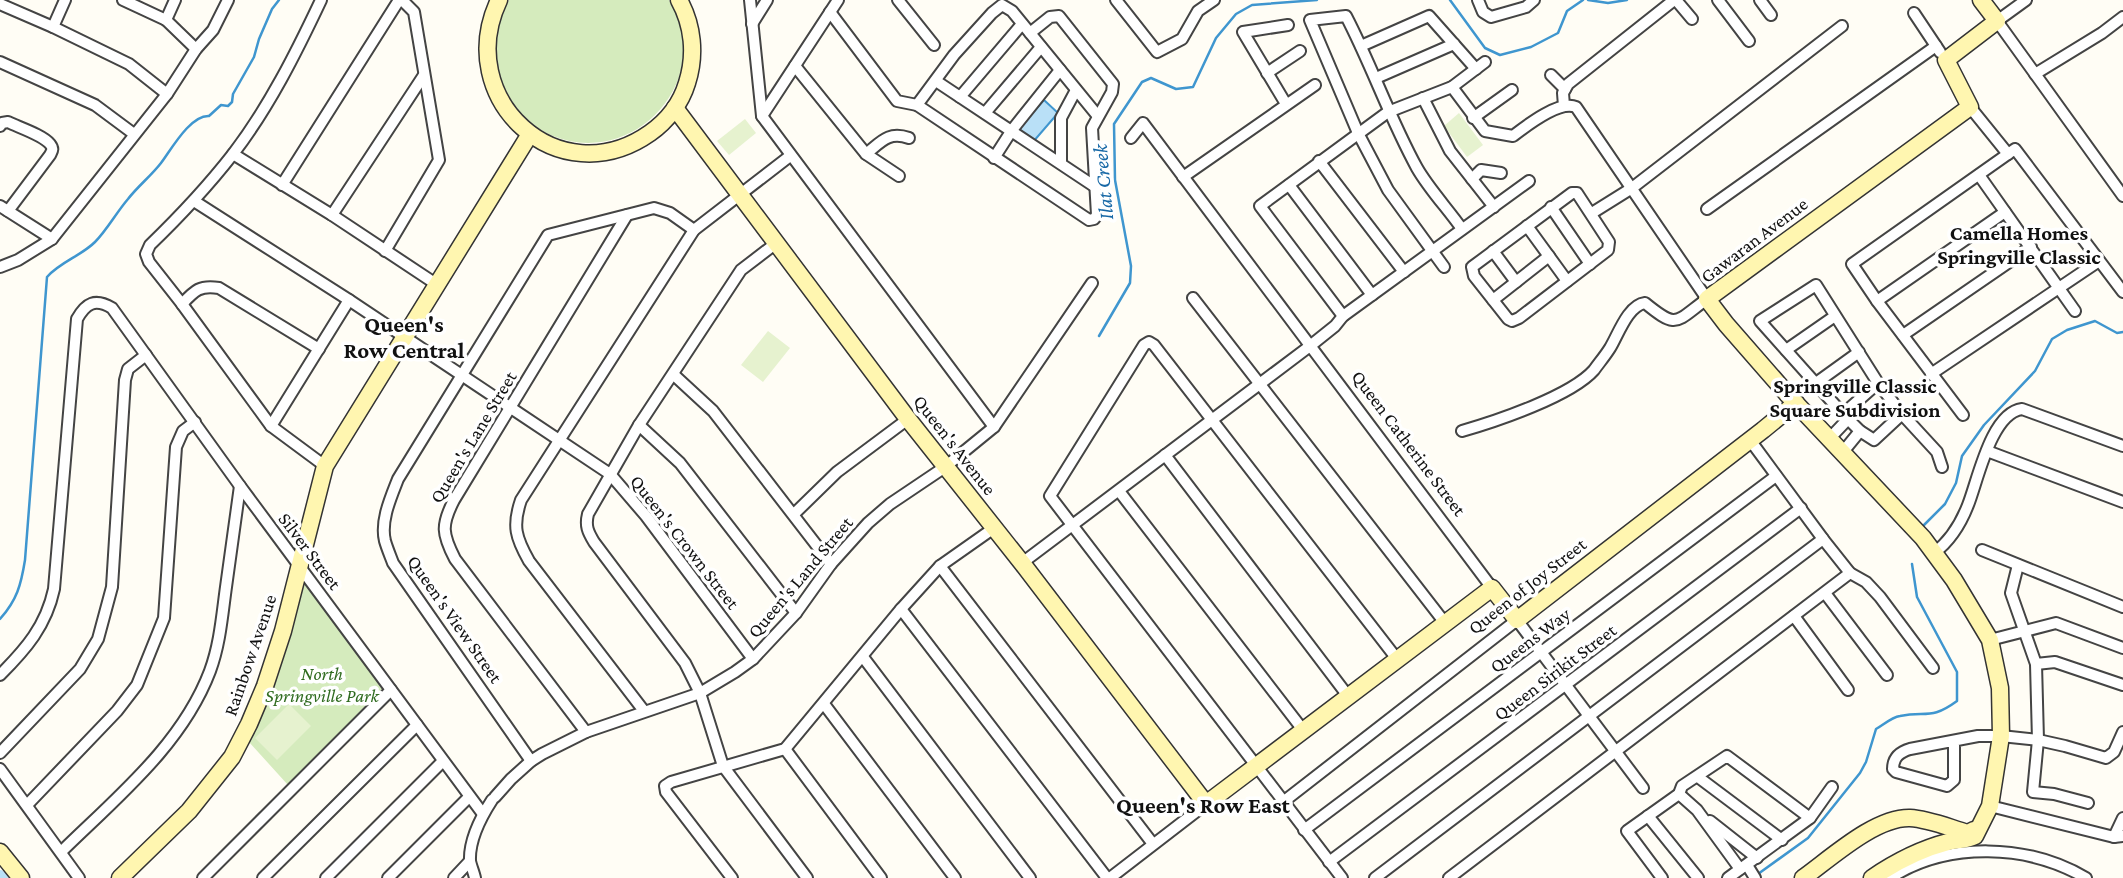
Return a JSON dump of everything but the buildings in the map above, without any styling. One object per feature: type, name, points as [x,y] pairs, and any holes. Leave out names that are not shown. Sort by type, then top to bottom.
[{"type":"street","points":[[53,27],[65,0]]},
{"type":"street","points":[[123,0],[166,20],[196,49]]},
{"type":"street","points":[[166,20],[176,0]]},
{"type":"street","points":[[0,267],[18,260],[52,239],[167,94],[196,49],[213,30],[228,0]]},
{"type":"street","points":[[321,0],[292,60],[233,155],[194,201],[150,245],[146,254],[149,262],[271,426],[326,466]]},
{"type":"street","points":[[282,185],[400,0],[414,12],[439,160],[384,251]]},
{"type":"street","points":[[499,0],[488,31],[487,63],[491,79],[505,108],[530,134],[550,144],[586,153],[608,151],[642,139],[675,108],[689,76],[693,52],[690,28],[679,0]]},
{"type":"street","points":[[750,0],[762,117],[994,427]]},
{"type":"street","points":[[751,24],[767,0]]},
{"type":"street","points":[[762,117],[838,0]]},
{"type":"street","points":[[898,0],[933,45]]},
{"type":"street","points":[[1116,0],[1157,52],[1182,39],[1198,11],[1214,0]]},
{"type":"street","points":[[1190,0],[1198,11]]},
{"type":"street","points":[[1478,0],[1483,12],[1491,16],[1526,7],[1534,0]]},
{"type":"street","points":[[1564,89],[1587,67],[1675,0],[1692,19]]},
{"type":"street","points":[[1718,0],[1749,41]]},
{"type":"street","points":[[1760,0],[1771,15]]},
{"type":"street","points":[[1981,0],[2123,196]]},
{"type":"street","points":[[1946,60],[2026,0]]},
{"type":"street","points":[[2,5],[129,65],[167,94]]},
{"type":"street","points":[[917,104],[954,55],[1002,5],[1008,6],[1097,115]]},
{"type":"street","points":[[830,12],[897,101],[917,104],[1089,220],[1094,219],[1097,215],[1092,128],[1112,92],[1112,84],[1059,16],[1050,17],[1030,33]]},
{"type":"street","points":[[1913,13],[1946,60],[1970,107],[2008,155]]},
{"type":"street","points":[[1444,267],[1388,190],[1358,133],[1311,20],[1346,16],[1376,78],[1388,112],[1419,171],[1462,229]]},
{"type":"street","points":[[1343,316],[1260,206],[1388,112],[1452,87],[1481,65],[1454,44],[1429,16],[1361,46]]},
{"type":"street","points":[[2035,74],[2123,17]]},
{"type":"street","points":[[961,97],[1022,24]]},
{"type":"street","points":[[1286,104],[1243,32],[1288,25]]},
{"type":"street","points":[[1592,213],[1632,188],[1842,26]]},
{"type":"street","points":[[1376,78],[1454,44]]},
{"type":"street","points":[[1707,209],[1936,46]]},
{"type":"street","points":[[985,113],[1041,47]]},
{"type":"street","points":[[1267,73],[1300,51]]},
{"type":"street","points":[[0,62],[94,105],[134,134]]},
{"type":"street","points":[[795,66],[866,154],[900,176]]},
{"type":"street","points":[[994,158],[1012,130],[1060,71]]},
{"type":"street","points":[[332,215],[424,75]]},
{"type":"street","points":[[1551,75],[1564,89],[1564,106]]},
{"type":"street","points":[[936,81],[1094,186]]},
{"type":"street","points":[[1184,177],[1315,85]]},
{"type":"street","points":[[1452,87],[1485,131],[1513,136],[1536,119],[1564,106],[1571,104],[1576,107],[1707,299],[1672,321],[1665,319],[1644,303],[1639,304],[1622,324],[1609,349],[1592,372],[1574,385],[1537,404],[1462,431]]},
{"type":"street","points":[[1061,163],[1061,118],[1076,90]]},
{"type":"street","points":[[1474,118],[1512,90]]},
{"type":"street","points":[[1423,98],[1450,152],[1494,207]]},
{"type":"street","name":"Gawaran Avenue","points":[[1970,107],[1707,299],[1796,403],[1923,537],[1954,580],[1990,640],[2000,688],[2001,736],[1990,807],[1979,828]]},
{"type":"street","name":"Queen's Avenue","points":[[675,108],[908,419],[1206,804]]},
{"type":"street","points":[[0,126],[8,122],[51,145],[50,155],[4,209],[52,239]]},
{"type":"street","name":"Queen Catherine Street","points":[[1131,138],[1143,123],[1643,788]]},
{"type":"street","name":"Rainbow Avenue","points":[[120,878],[189,811],[232,757],[265,685],[283,631],[326,466],[530,134]]},
{"type":"street","points":[[866,154],[892,135],[909,138]]},
{"type":"street","points":[[1963,415],[1852,264],[2015,149],[2123,292]]},
{"type":"street","points":[[233,155],[332,215],[436,284]]},
{"type":"street","points":[[644,711],[529,561],[516,533],[516,517],[521,500],[694,230],[790,156]]},
{"type":"street","points":[[1320,161],[1404,272]]},
{"type":"street","points":[[1472,179],[1481,170],[1501,173]]},
{"type":"street","points":[[1979,175],[2075,311]]},
{"type":"street","points":[[1022,563],[1310,346],[1343,316],[1529,181]]},
{"type":"street","points":[[1289,185],[1373,295]]},
{"type":"street","points":[[1577,193],[1592,213],[1609,242],[1608,250],[1519,318],[1512,321],[1508,319],[1471,269],[1568,194],[1577,193]]},
{"type":"street","name":"Queen's Crown Street","points":[[194,201],[349,300],[610,474],[646,516],[753,659]]},
{"type":"street","points":[[1551,207],[1590,264]]},
{"type":"street","points":[[627,215],[659,208],[694,230]]},
{"type":"street","points":[[1877,301],[2006,212]]},
{"type":"street","name":"Queen's View Street","points":[[531,761],[393,562],[384,539],[385,520],[398,478],[548,235],[627,215]]},
{"type":"street","name":"Queen's Lane Street","points":[[586,732],[455,559],[446,542],[443,528],[446,515],[627,215]]},
{"type":"street","points":[[1527,226],[1567,281]]},
{"type":"street","points":[[775,244],[741,270],[639,425],[586,522],[587,532],[685,663],[700,693],[723,766],[807,878]]},
{"type":"street","points":[[1903,335],[2031,247]]},
{"type":"street","points":[[1493,251],[1516,282]]},
{"type":"street","points":[[1493,300],[1549,256]]},
{"type":"street","points":[[1931,374],[2099,261]]},
{"type":"street","name":"Queen's Land Street","points":[[470,861],[482,814],[511,779],[531,761],[586,732],[700,693],[753,659],[796,613],[831,564],[868,523],[890,504],[945,467],[994,427],[1092,283]]},
{"type":"street","points":[[1902,414],[1874,440],[1860,431],[1760,321],[1816,285],[1878,383],[1937,452],[1942,467]]},
{"type":"street","points":[[182,304],[192,293],[205,286],[219,288],[319,349]]},
{"type":"street","points":[[1193,298],[1445,623]]},
{"type":"street","points":[[271,426],[349,300]]},
{"type":"street","name":"Silver Street","points":[[0,675],[26,648],[51,605],[77,319],[82,309],[91,303],[102,302],[112,308],[482,814]]},
{"type":"street","points":[[1786,350],[1835,316]]},
{"type":"street","points":[[1342,878],[1050,496],[1144,345],[1149,342],[1154,345],[1397,659]]},
{"type":"street","points":[[1816,383],[1859,352]]},
{"type":"street","points":[[0,753],[80,669],[99,639],[112,587],[125,380],[128,369],[146,355]]},
{"type":"street","points":[[674,374],[713,411],[831,564]]},
{"type":"street","points":[[1829,439],[1878,383]]},
{"type":"street","name":"Queen of Joy Street","points":[[1283,802],[1796,403]]},
{"type":"street","points":[[1934,553],[1948,541],[1969,504],[1982,460],[2003,422],[2016,410],[2022,409],[2123,446]]},
{"type":"street","points":[[794,514],[837,472],[908,419]]},
{"type":"street","points":[[27,806],[117,711],[136,685],[164,618],[178,439],[183,431],[195,422]]},
{"type":"street","points":[[639,425],[680,463],[796,613]]},
{"type":"street","points":[[1842,453],[1860,431]]},
{"type":"street","points":[[1750,440],[1850,573],[1866,582],[1880,597],[1933,668]]},
{"type":"street","points":[[1987,451],[2123,502]]},
{"type":"street","points":[[1165,456],[1348,696]]},
{"type":"street","name":"Queens Way","points":[[1304,830],[1776,476]]},
{"type":"street","points":[[61,852],[166,745],[195,701],[209,672],[219,638],[240,486]]},
{"type":"street","points":[[1119,491],[1303,730]]},
{"type":"street","name":"Queen Sirikit Street","points":[[1329,862],[1801,508]]},
{"type":"street","points":[[732,878],[666,792],[665,786],[785,749],[940,566],[994,528]]},
{"type":"street","points":[[1375,878],[1823,539]]},
{"type":"street","points":[[1982,550],[2123,607]]},
{"type":"street","points":[[2018,565],[2011,593],[2036,664],[2038,740],[2033,792],[2054,794],[2088,803]]},
{"type":"street","points":[[940,566],[1153,844]]},
{"type":"street","points":[[1449,878],[1850,573]]},
{"type":"street","points":[[901,609],[1109,878],[1492,588]]},
{"type":"street","points":[[1825,593],[1887,675]]},
{"type":"street","points":[[1794,616],[1848,690]]},
{"type":"street","points":[[1990,640],[2056,622],[2123,648]]},
{"type":"street","points":[[863,657],[1030,878]]},
{"type":"street","points":[[2036,664],[2055,662],[2123,685]]},
{"type":"street","points":[[203,878],[391,690]]},
{"type":"street","points":[[824,704],[955,878]]},
{"type":"street","points":[[263,878],[417,725]]},
{"type":"street","points":[[1954,742],[1954,780],[1947,786],[1893,769],[1896,756],[1910,748],[1978,736],[2038,740],[2106,758],[2114,752],[2123,732]]},
{"type":"street","points":[[785,749],[881,878]]},
{"type":"street","points":[[1662,878],[1627,831],[1679,793],[1682,786],[1727,756],[1810,818]]},
{"type":"street","points":[[326,878],[443,761]]},
{"type":"street","points":[[0,769],[79,878]]},
{"type":"street","points":[[1698,777],[1782,840]]},
{"type":"street","points":[[1728,878],[1750,869],[1810,818],[1832,787]]},
{"type":"street","points":[[1679,793],[1750,869]]},
{"type":"street","points":[[388,878],[469,797]]},
{"type":"street","points":[[1990,807],[2119,836],[2123,818]]},
{"type":"street","points":[[1697,810],[1750,869]]},
{"type":"street","points":[[1648,816],[1698,878]]},
{"type":"street","points":[[1803,878],[1871,829],[1892,821],[1914,818],[1968,833],[1979,828]]},
{"type":"street","points":[[1872,878],[1924,851],[1975,836],[1979,828]]},
{"type":"street","points":[[1890,878],[1900,871],[1932,859],[1980,851],[2029,855],[2068,867],[2086,878]]},
{"type":"street","points":[[0,852],[21,878]]},
{"type":"street","points":[[454,878],[470,861]]},
{"type":"street","points":[[470,861],[475,878]]},
{"type":"green space","points":[[509,0],[669,0],[678,18],[683,38],[679,77],[671,95],[645,124],[629,134],[611,140],[573,142],[540,129],[519,111],[499,74],[495,40],[499,22]]},
{"type":"green space","points":[[1459,113],[1483,145],[1467,157],[1444,126]]},
{"type":"green space","points":[[745,119],[756,133],[729,155],[717,141]]},
{"type":"green space","points":[[768,331],[790,348],[763,382],[741,365]]},
{"type":"green space","name":"North Springville Park","points":[[305,581],[384,687],[288,785],[249,742],[281,660]]},
{"type":"green space","points":[[289,704],[311,726],[277,760],[255,738]]},
{"type":"water","points":[[1044,100],[1058,113],[1033,142],[1018,129]]},
{"type":"waterway","points":[[0,619],[17,592],[25,560],[47,277],[95,242],[188,127],[202,117],[209,116],[221,105],[228,106],[232,102],[233,94],[254,57],[272,9],[279,0]]},
{"type":"waterway","name":"Ilat Creek","points":[[1099,336],[1130,283],[1131,266],[1115,180],[1114,124],[1142,82],[1151,78],[1176,89],[1193,87],[1216,38],[1236,14],[1252,5],[1317,0]]},
{"type":"waterway","name":"Ilat Creek","points":[[1450,0],[1485,48],[1500,55],[1531,47],[1558,33],[1567,11],[1583,0]]},
{"type":"waterway","name":"Ilat Creek","points":[[1588,0],[1608,3],[1627,0]]},
{"type":"waterway","points":[[1923,526],[1945,504],[1956,483],[1962,456],[1984,425],[2035,371],[2052,339],[2067,330],[2095,321],[2117,333],[2123,332]]},
{"type":"waterway","points":[[1758,874],[1808,838],[1860,773],[1876,729],[1891,719],[1935,713],[1957,701],[1957,672],[1917,597],[1912,564]]},
{"type":"waterway","points":[[0,875],[3,878]]},
{"type":"district","name":"Camella Homes Springville Classic","points":[[2019,245]]},
{"type":"district","name":"Queen's Row Central","points":[[404,337]]},
{"type":"district","name":"Springville Classic Square Subdivision","points":[[1855,398]]},
{"type":"district","name":"Queen's Row East","points":[[1203,805]]}]
